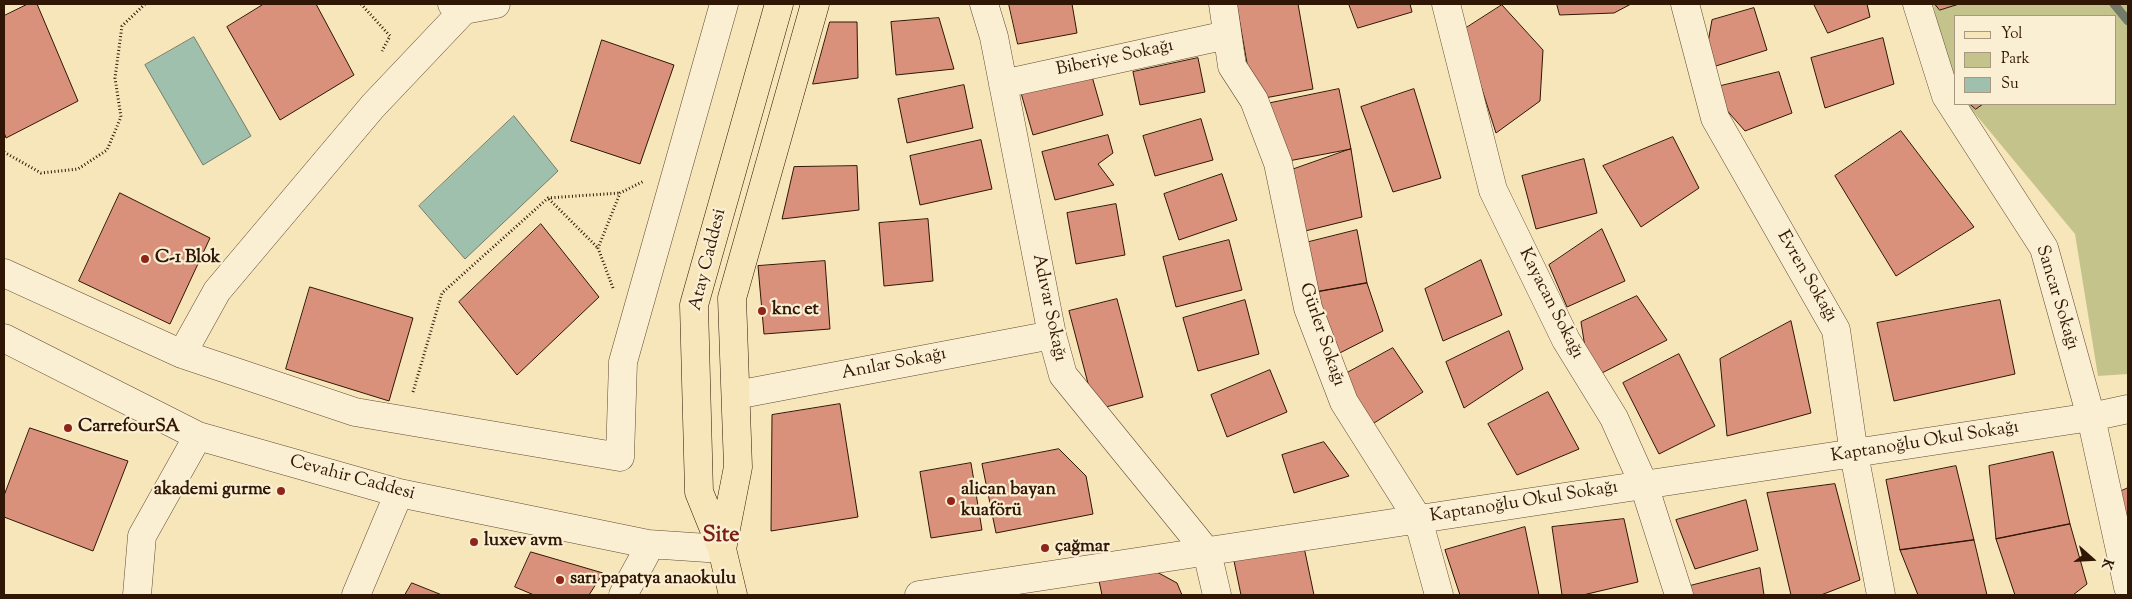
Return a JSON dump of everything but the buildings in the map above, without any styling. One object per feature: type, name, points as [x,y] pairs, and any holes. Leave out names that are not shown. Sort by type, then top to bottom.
[{"type":"main road","name":"Atay Caddesi","points":[[733,595],[722,549],[699,492],[694,305],[780,4]]},
{"type":"main road","name":"Atay Caddesi","points":[[722,549],[738,467],[732,298],[815,4]]},
{"type":"street","points":[[182,354],[217,291],[458,7],[496,4]]},
{"type":"street","points":[[4,273],[182,354],[355,412],[620,457],[622,362],[724,4]]},
{"type":"street","name":"Adıvar Sokağı","points":[[984,4],[994,37],[1052,335],[1063,375],[1207,552],[1217,595]]},
{"type":"street","name":"Gürler Sokağı","points":[[1223,4],[1232,66],[1254,100],[1278,163],[1308,308],[1344,402],[1418,520],[1439,595]]},
{"type":"street","name":"Kayacan Sokağı","points":[[1446,4],[1493,190],[1566,340],[1614,418],[1644,485],[1679,595]]},
{"type":"street","name":"Evren Sokağı","points":[[1685,4],[1715,118],[1836,330],[1854,454],[1881,595]]},
{"type":"street","name":"Sancar Sokağı","points":[[1917,4],[1946,96],[2044,248],[2091,417],[2128,587]]},
{"type":"street","name":"Biberiye Sokağı","points":[[1003,84],[1227,35]]},
{"type":"street","name":"Anılar Sokağı","points":[[736,395],[1052,335]]},
{"type":"street","name":"Cevahir Caddesi","points":[[4,338],[198,436],[399,493],[648,544],[722,549]]},
{"type":"street","name":"Kaptanoğlu Okul Sokağı","points":[[919,595],[980,591],[1207,552],[1854,454],[2091,417],[2128,409]]},
{"type":"street","points":[[137,595],[142,536],[198,436]]},
{"type":"street","points":[[356,595],[399,493]]},
{"type":"street","points":[[623,595],[645,555],[648,544]]},
{"type":"path","points":[[4,152],[41,173],[78,169],[107,150],[121,117],[115,78],[122,26],[145,4]]},
{"type":"path","points":[[413,392],[442,293],[548,198],[620,192],[645,180]]},
{"type":"path","points":[[598,248],[620,192]]},
{"type":"path","points":[[548,198],[598,248],[615,294]]},
{"type":"green space","points":[[1933,4],[2128,4],[2128,374],[2098,376],[2075,234],[1968,105],[2117,105],[2117,15],[1954,15],[1954,88],[1951,84]]},
{"type":"water","points":[[194,37],[251,136],[203,165],[145,65]]},
{"type":"water","points":[[514,116],[558,171],[465,259],[419,206]]},
{"type":"waterway","points":[[2114,4],[2128,21]]},
{"type":"place","name":"C-1 Blok","points":[[145,259]]},
{"type":"place","name":"knc et","points":[[762,311]]},
{"type":"place","name":"CarrefourSA","points":[[68,428]]},
{"type":"place","name":"akademi gurme","points":[[281,491]]},
{"type":"place","name":"alican bayan kuaförü","points":[[951,501]]},
{"type":"place","name":"luxev avm","points":[[474,542]]},
{"type":"place","name":"çağmar","points":[[1045,548]]},
{"type":"place","name":"sarı papatya anaokulu","points":[[560,580]]},
{"type":"district","name":"Site","points":[[721,537]]}]
